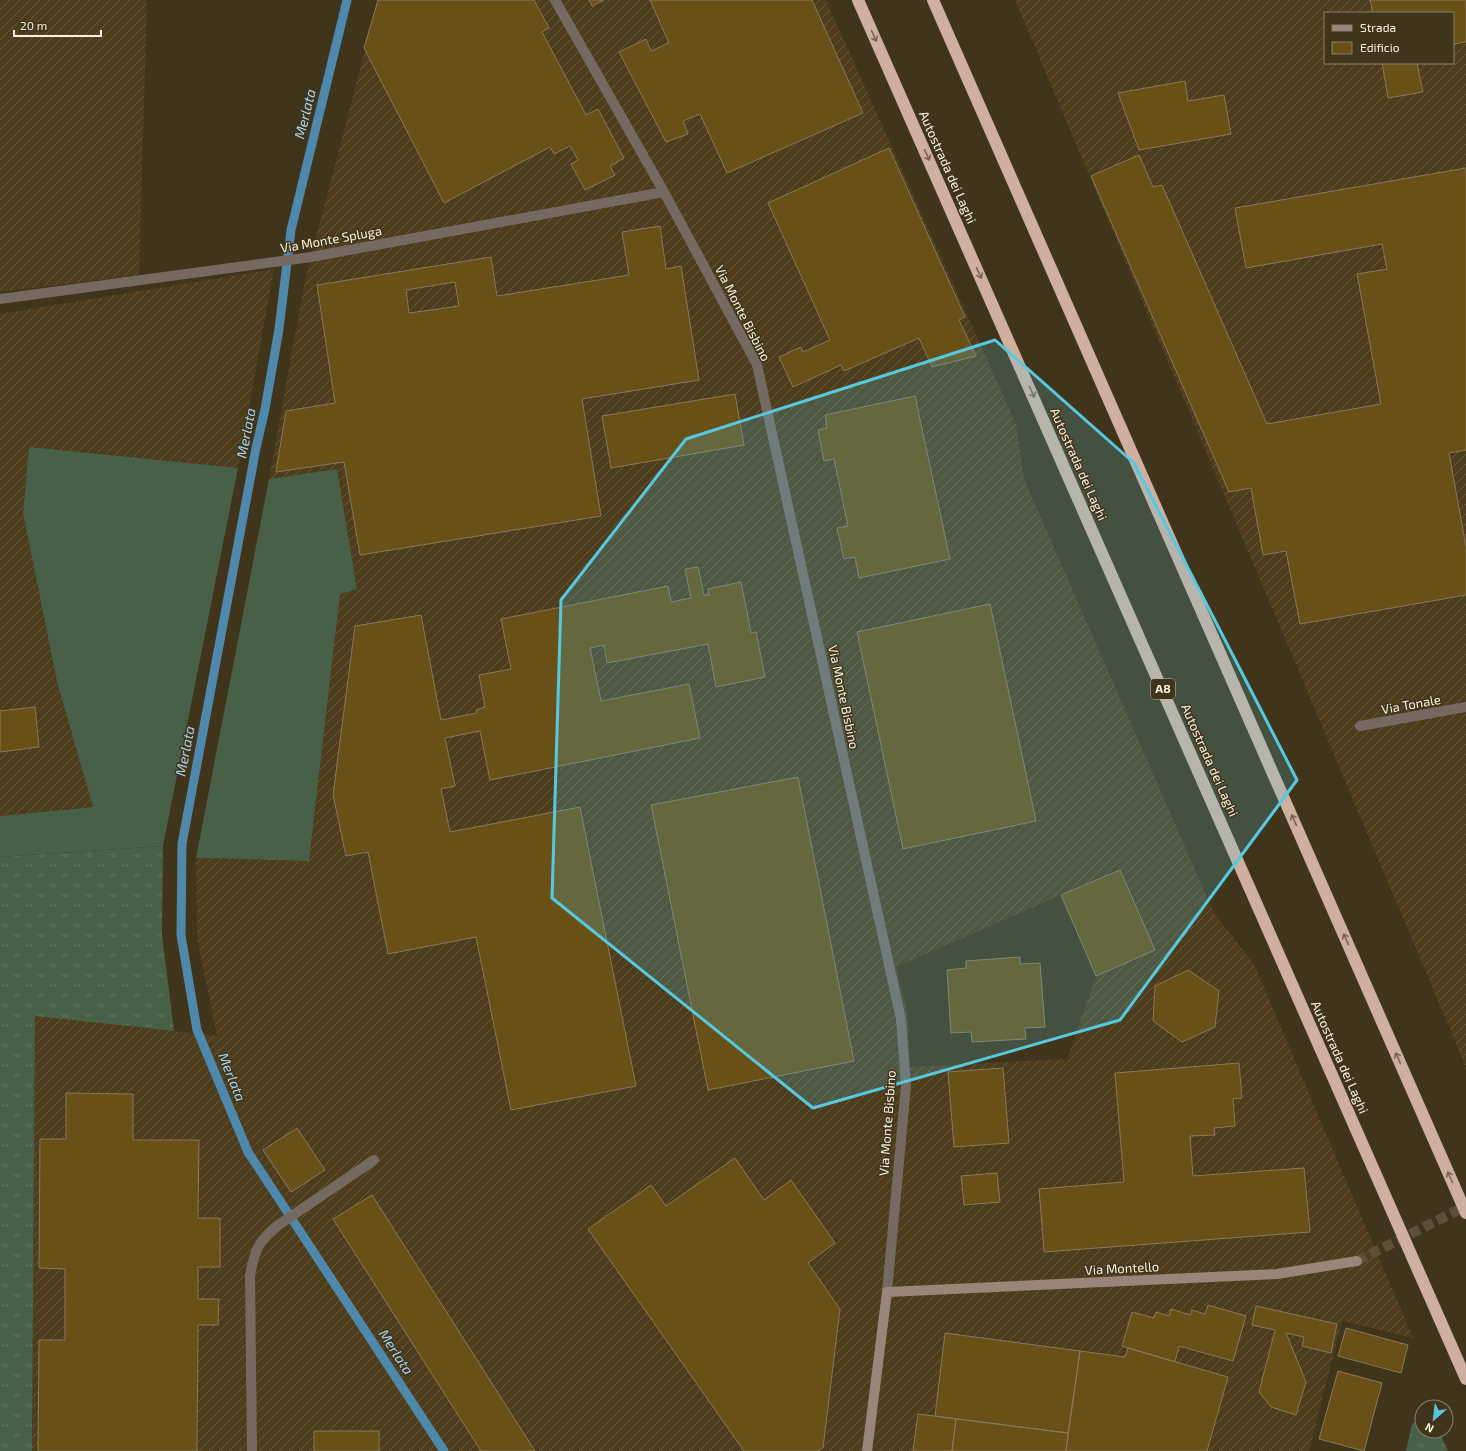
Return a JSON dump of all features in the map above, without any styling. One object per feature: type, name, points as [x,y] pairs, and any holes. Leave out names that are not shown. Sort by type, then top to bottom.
[{"type":"highway","name":"Autostrada dei Laghi","points":[[858,0],[1466,1379]]},
{"type":"highway","points":[[933,0],[1466,1213]]},
{"type":"highway","points":[[940,0],[956,52]]},
{"type":"street","name":"Via Monte Bisbino","points":[[555,0],[664,192],[757,365],[901,1019],[906,1086],[887,1292],[867,1451]]},
{"type":"street","name":"Via Monte Spluga","points":[[0,299],[311,257],[664,192]]},
{"type":"street","name":"Via Tonale","points":[[1360,726],[1466,707]]},
{"type":"street","points":[[252,1451],[250,1276],[254,1254],[265,1236],[277,1226],[374,1160]]},
{"type":"street","name":"Via Montello","points":[[887,1292],[1277,1274],[1357,1261]]},
{"type":"highlighted area","points":[[995,340],[1134,463],[1297,780],[1120,1020],[813,1108],[552,898],[561,600],[686,439]]},
{"type":"shaded area","points":[[0,0],[147,0],[139,275],[0,292]]},
{"type":"shaded area","points":[[378,0],[826,0],[1016,424],[1024,479],[1214,913],[1254,964],[1413,1338],[1342,1321],[1309,1451],[32,1451],[35,1015],[217,1036],[197,938],[196,858],[309,861],[340,593],[357,589],[337,469],[269,479],[305,280]],"holes":[[[1086,884],[1122,964],[1096,976],[1067,1059],[910,1067],[908,1016],[896,967]]]},
{"type":"shaded area","points":[[1015,0],[1466,0],[1466,1067]]},
{"type":"shaded area","points":[[274,269],[238,468],[29,448],[23,513],[57,682],[93,807],[0,816],[0,314]]},
{"type":"green space","points":[[29,447],[238,468],[163,846],[0,857],[0,816],[93,807],[57,682],[23,513]]},
{"type":"green space","points":[[337,469],[357,589],[340,594],[309,861],[196,858],[269,479]]},
{"type":"green space","points":[[163,846],[162,935],[174,1031],[35,1016],[32,1451],[0,1451],[0,857]]},
{"type":"green space","points":[[1414,1423],[1414,1439],[1443,1439],[1448,1451],[1406,1451],[1412,1424]]},
{"type":"building","points":[[378,0],[534,0],[549,28],[542,32],[586,115],[598,109],[624,158],[610,166],[615,175],[585,190],[571,164],[578,160],[570,146],[554,154],[550,147],[444,203],[364,48]]},
{"type":"building","points":[[589,0],[604,0],[592,6]]},
{"type":"building","points":[[650,0],[812,0],[863,113],[727,173],[700,114],[683,121],[688,134],[666,142],[619,52],[646,39],[651,51],[669,43]]},
{"type":"building","points":[[1370,0],[1466,0],[1466,42],[1454,44],[1454,12],[1373,12]]},
{"type":"building","points":[[1382,64],[1417,64],[1423,92],[1388,98]]},
{"type":"building","points":[[1185,81],[1188,101],[1224,95],[1231,134],[1139,150],[1118,93]]},
{"type":"building","points":[[889,148],[965,317],[959,320],[976,356],[932,367],[919,338],[844,371],[841,365],[793,387],[779,357],[801,347],[803,352],[830,340],[768,203]]},
{"type":"building","points":[[1139,155],[1153,187],[1162,185],[1267,424],[1381,404],[1357,274],[1387,269],[1382,244],[1246,268],[1235,208],[1466,168],[1466,450],[1449,453],[1466,547],[1466,595],[1300,624],[1286,551],[1263,555],[1251,488],[1229,492],[1091,176]]},
{"type":"building","points":[[660,226],[666,269],[681,266],[699,380],[582,399],[601,516],[360,555],[344,462],[276,472],[286,411],[335,403],[317,285],[491,257],[497,296],[629,275],[622,232]],"holes":[[[455,282],[459,306],[409,313],[406,290]]]},
{"type":"building","points":[[735,394],[744,445],[611,468],[602,416]]},
{"type":"building","points":[[915,396],[950,559],[859,578],[855,557],[844,559],[837,528],[848,526],[834,459],[824,461],[818,430],[827,428],[825,415]]},
{"type":"building","points":[[698,567],[704,595],[709,595],[708,589],[741,582],[751,633],[756,632],[765,677],[716,687],[708,644],[607,663],[604,645],[590,648],[601,701],[689,684],[700,738],[490,780],[480,731],[445,738],[455,786],[441,789],[450,832],[580,807],[636,1086],[511,1110],[476,937],[388,954],[368,852],[346,856],[333,795],[355,626],[421,615],[441,720],[477,713],[476,710],[485,707],[479,675],[511,669],[501,619],[668,586],[671,602],[691,598],[685,569]]},
{"type":"building","points":[[990,604],[1036,821],[903,849],[857,632]]},
{"type":"building","points":[[35,707],[39,747],[0,752],[0,711]]},
{"type":"building","points":[[798,777],[854,1061],[708,1090],[651,805]]},
{"type":"building","points":[[1120,870],[1155,950],[1096,976],[1061,895]]},
{"type":"building","points":[[1020,957],[1020,964],[1040,963],[1045,1027],[1025,1028],[1026,1039],[972,1042],[971,1032],[951,1033],[947,970],[966,968],[966,961]]},
{"type":"building","points":[[1188,970],[1219,991],[1215,1027],[1182,1042],[1153,1021],[1155,986]]},
{"type":"building","points":[[1239,1063],[1242,1098],[1233,1099],[1235,1126],[1214,1128],[1215,1135],[1190,1136],[1193,1176],[1304,1168],[1310,1232],[1044,1252],[1039,1189],[1124,1182],[1115,1073]]},
{"type":"building","points":[[1003,1068],[1009,1143],[954,1147],[948,1072]]},
{"type":"building","points":[[66,1093],[133,1094],[133,1140],[199,1140],[198,1218],[220,1218],[220,1267],[198,1267],[198,1299],[219,1299],[218,1325],[198,1325],[197,1451],[38,1451],[39,1340],[65,1340],[65,1269],[39,1268],[40,1139],[66,1139]]},
{"type":"building","points":[[297,1128],[325,1170],[291,1192],[263,1150]]},
{"type":"building","points":[[735,1158],[764,1200],[791,1180],[835,1243],[808,1263],[840,1309],[823,1448],[818,1451],[744,1451],[588,1229],[651,1185],[666,1206]]},
{"type":"building","points":[[997,1173],[1000,1202],[964,1205],[961,1176]]},
{"type":"building","points":[[372,1195],[535,1451],[481,1451],[333,1219]]},
{"type":"building","points":[[1208,1305],[1246,1316],[1233,1361],[1179,1346],[1175,1362],[1122,1346],[1132,1312],[1154,1318],[1156,1312],[1169,1316],[1171,1309],[1190,1315],[1192,1310],[1205,1314]]},
{"type":"building","points":[[1256,1306],[1337,1324],[1331,1353],[1302,1346],[1304,1337],[1286,1333],[1306,1382],[1296,1415],[1271,1407],[1259,1392],[1275,1330],[1252,1325]]},
{"type":"building","points":[[1346,1328],[1408,1345],[1401,1373],[1338,1356]]},
{"type":"building","points":[[945,1333],[1080,1351],[1068,1433],[935,1416]]},
{"type":"building","points":[[1128,1348],[1228,1377],[1207,1451],[1066,1451],[1080,1351],[1125,1357]]},
{"type":"building","points":[[1338,1371],[1382,1383],[1364,1451],[1319,1439]]},
{"type":"building","points":[[918,1414],[956,1419],[952,1451],[913,1451]]},
{"type":"building","points":[[956,1419],[1068,1433],[1066,1451],[952,1451]]},
{"type":"building","points":[[314,1431],[379,1431],[379,1451],[314,1451]]},
{"type":"waterway","name":"Merlata","points":[[347,0],[291,230],[279,329],[265,409],[256,448],[182,844],[181,935],[197,1030],[248,1152],[444,1451]]},
{"type":"tunnel","points":[[1357,1261],[1466,1206]]}]
